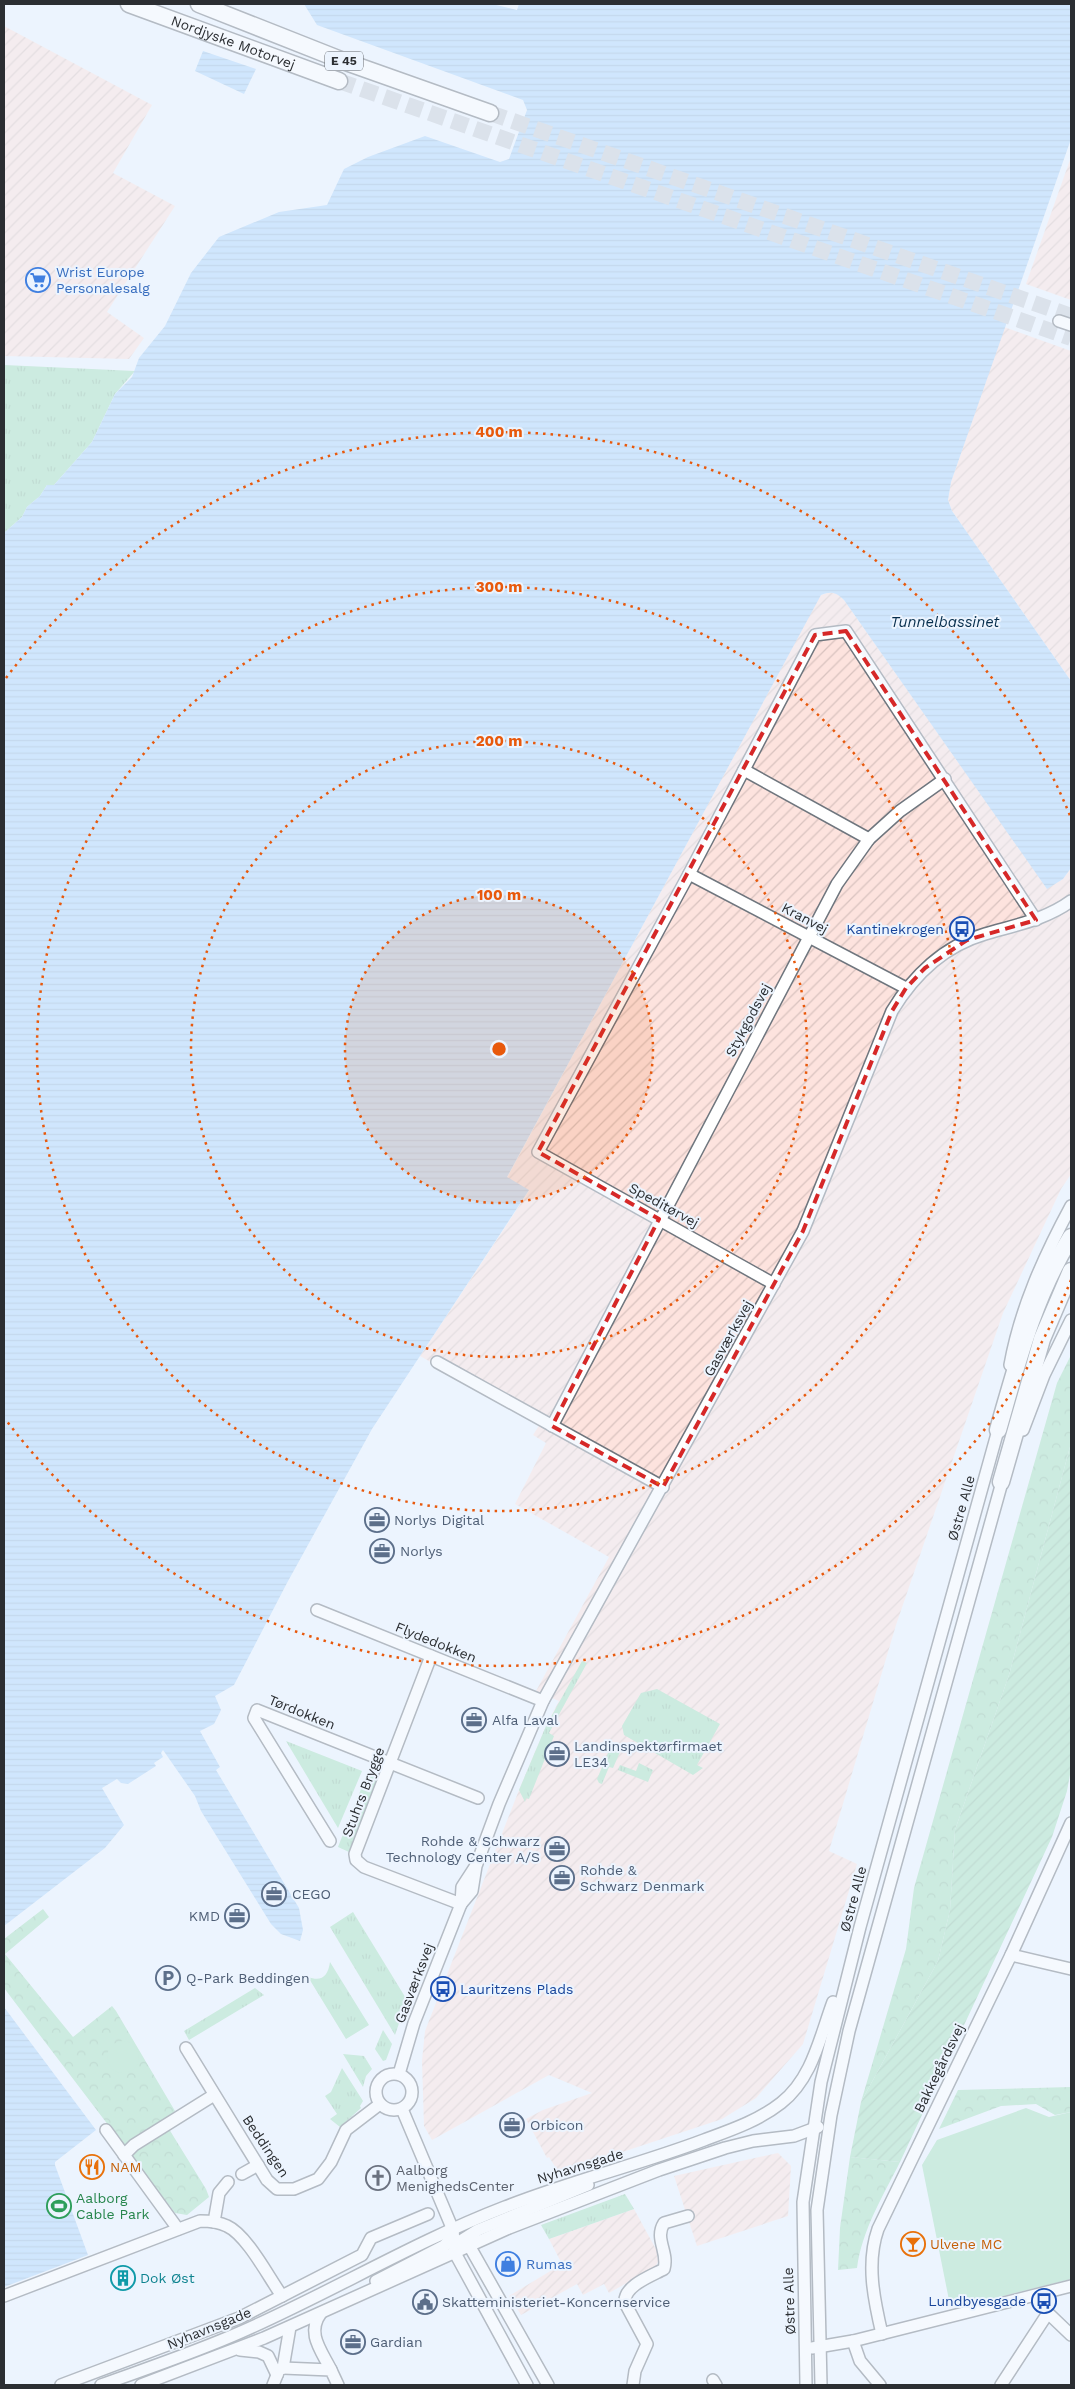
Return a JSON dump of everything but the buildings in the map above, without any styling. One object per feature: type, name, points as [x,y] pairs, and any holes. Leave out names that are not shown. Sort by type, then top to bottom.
[{"type":"highway","name":"Nordjyske Motorvej","points":[[129,4],[339,81]]},
{"type":"highway","name":"Nordjyske Motorvej","points":[[199,4],[346,62],[490,113]]},
{"type":"highway","points":[[998,1430],[1032,1318],[1043,1290],[1071,1237]]},
{"type":"highway","points":[[1001,1482],[1042,1339],[1071,1271]]},
{"type":"street","points":[[1059,320],[1071,325]]},
{"type":"street","points":[[690,874],[815,635],[846,631],[1036,920]]},
{"type":"street","points":[[744,770],[869,839]]},
{"type":"street","name":"Stykgodsvej","points":[[659,1219],[837,884],[869,839],[900,811],[945,779]]},
{"type":"street","name":"Kranvej","points":[[690,874],[906,988]]},
{"type":"street","name":"Speditørvej","points":[[690,874],[538,1152],[774,1284]]},
{"type":"street","name":"Gasværksvej","points":[[399,2074],[414,2022],[460,1904],[462,1887],[476,1866],[518,1756],[544,1701],[803,1231],[892,1011],[906,988],[925,968],[967,940],[1036,920],[1057,912],[1071,901]]},
{"type":"street","name":"Østre Alle","points":[[806,2385],[803,2202],[812,2130],[831,2036],[998,1430],[1014,1344],[1038,1273],[1071,1206]]},
{"type":"street","points":[[552,1426],[659,1219]]},
{"type":"street","points":[[821,2385],[817,2210],[831,2115],[849,2031],[1001,1482],[1044,1375],[1071,1320]]},
{"type":"street","points":[[437,1362],[663,1487]]},
{"type":"street","name":"Flydedokken","points":[[317,1610],[544,1701]]},
{"type":"street","name":"Stuhrs Brygge","points":[[431,1656],[358,1846],[356,1860],[364,1867],[460,1904]]},
{"type":"street","name":"Tørdokken","points":[[330,1841],[254,1718],[257,1710],[478,1798]]},
{"type":"street","name":"Bakkegårdsvej","points":[[882,2334],[871,2262],[875,2237],[1011,1955],[1071,1823]]},
{"type":"street","name":"Nyhavnsgade","points":[[101,2385],[241,2332],[504,2207],[654,2159],[745,2125],[764,2115],[790,2094],[810,2064],[860,1927]]},
{"type":"street","points":[[1011,1955],[1071,1969]]},
{"type":"street","name":"Beddingen","points":[[186,2048],[258,2166],[270,2184],[277,2189],[294,2189],[314,2181],[322,2175],[331,2162],[346,2130],[380,2104]]},
{"type":"street","points":[[389,2074],[399,2074],[409,2081],[412,2093],[407,2105],[402,2109],[390,2110],[380,2104],[375,2092],[379,2081],[389,2074]]},
{"type":"street","points":[[124,2155],[134,2145],[214,2095]]},
{"type":"street","points":[[402,2109],[453,2230],[455,2252],[527,2385]]},
{"type":"street","name":"Nyhavnsgade","points":[[142,2385],[238,2349],[290,2327],[455,2252],[467,2241],[509,2228],[703,2154],[753,2141],[794,2136],[812,2130],[826,2122],[831,2115]]},
{"type":"street","points":[[106,2130],[178,2229]]},
{"type":"street","points":[[467,2241],[487,2226],[654,2159]]},
{"type":"street","points":[[242,2174],[258,2166]]},
{"type":"street","points":[[214,2222],[219,2193],[228,2182]]},
{"type":"street","points":[[61,2385],[239,2318],[362,2255],[371,2238],[428,2214]]},
{"type":"street","points":[[633,2385],[635,2371],[648,2344],[624,2304],[624,2297],[628,2290],[664,2269],[667,2260],[659,2237],[659,2230],[664,2224],[688,2216]]},
{"type":"street","points":[[4,2296],[200,2221],[228,2226],[237,2234],[257,2257],[282,2296]]},
{"type":"street","points":[[453,2230],[467,2241],[548,2385]]},
{"type":"street","points":[[338,2385],[314,2335],[315,2324],[321,2313],[399,2268],[444,2246],[450,2241],[453,2230]]},
{"type":"street","points":[[805,2348],[853,2341],[1071,2286]]},
{"type":"street","points":[[1001,2385],[1048,2313],[1071,2335]]},
{"type":"street","points":[[277,2376],[290,2327]]},
{"type":"street","points":[[853,2341],[860,2361],[880,2385]]},
{"type":"street","points":[[238,2349],[260,2352],[268,2356],[277,2376]]},
{"type":"street","points":[[277,2376],[331,2370]]},
{"type":"highlighted area","points":[[846,631],[1036,920],[967,940],[925,968],[906,988],[892,1011],[803,1231],[663,1487],[552,1426],[659,1219],[538,1152],[815,635]]},
{"type":"shaded area","points":[[4,26],[152,105],[113,173],[175,206],[107,312],[144,338],[129,359],[4,356]]},
{"type":"shaded area","points":[[1071,157],[1071,300],[1026,284]]},
{"type":"shaded area","points":[[1004,327],[1071,351],[1071,681],[952,511],[948,500],[951,482]]},
{"type":"shaded area","points":[[830,592],[838,594],[844,600],[1047,888],[1063,879],[1071,868],[1071,1174],[1061,1189],[1003,1313],[896,1625],[829,1851],[857,1864],[803,2044],[756,2098],[722,2119],[559,2173],[549,2157],[547,2158],[526,2119],[543,2110],[592,2093],[549,2075],[432,2140],[424,2126],[422,2061],[425,2031],[519,1790],[546,1726],[559,1701],[536,1691],[609,1557],[515,1504],[546,1443],[533,1435],[540,1424],[420,1356],[529,1191],[507,1178],[817,601],[821,595]]},
{"type":"shaded area","points":[[778,2153],[791,2166],[788,2216],[697,2246],[674,2176]]},
{"type":"shaded area","points":[[634,2209],[657,2251],[658,2262],[655,2267],[609,2293],[604,2284],[583,2295],[577,2284],[521,2315],[509,2296],[562,2264],[549,2239]]},
{"type":"green space","points":[[4,365],[135,371],[115,394],[92,442],[54,485],[47,485],[40,496],[27,507],[22,517],[4,533]]},
{"type":"green space","points":[[1071,1355],[1071,1443],[1009,1675],[955,1830],[950,1910],[938,1961],[861,2102],[906,1949],[914,1888],[1057,1383]]},
{"type":"green space","points":[[1071,1443],[1071,1769],[1067,1791],[1052,1837],[900,2162],[850,2157],[861,2102],[938,1961],[950,1910],[955,1830],[1009,1675]]},
{"type":"green space","points":[[582,1661],[587,1663],[549,1733],[554,1736],[529,1799],[526,1798],[525,1802],[519,1790],[546,1726]]},
{"type":"green space","points":[[657,1689],[720,1724],[697,1765],[703,1768],[693,1775],[624,1735],[622,1726],[641,1693]]},
{"type":"green space","points":[[286,1741],[362,1771],[338,1828]]},
{"type":"green space","points":[[615,1749],[620,1752],[613,1768],[609,1767],[602,1784],[599,1783],[597,1779],[608,1753]]},
{"type":"green space","points":[[639,1763],[653,1770],[648,1782],[618,1770],[620,1765],[636,1771]]},
{"type":"green space","points":[[367,1774],[378,1778],[349,1852],[338,1847]]},
{"type":"green space","points":[[43,1909],[49,1917],[5,1954],[73,2037],[112,2006],[116,2011],[175,2111],[164,2121],[209,2197],[187,2215],[175,2213],[4,1988],[4,1939]]},
{"type":"green space","points":[[353,1912],[407,2000],[395,2035],[330,1927]]},
{"type":"green space","points":[[330,1962],[369,2025],[346,2039],[308,1977],[317,1979],[324,1977]]},
{"type":"green space","points":[[255,1988],[264,1995],[189,2040],[184,2031]]},
{"type":"green space","points":[[383,2030],[392,2044],[386,2060],[383,2061],[375,2049]]},
{"type":"green space","points":[[123,2041],[129,2042],[134,2046],[138,2051],[138,2063],[134,2068],[129,2072],[123,2073],[117,2072],[112,2068],[108,2063],[107,2057],[108,2051],[112,2046],[117,2042]]},
{"type":"green space","points":[[343,2054],[364,2056],[372,2069],[366,2076],[363,2087]]},
{"type":"green space","points":[[342,2068],[363,2101],[360,2106],[361,2108],[340,2127],[330,2119],[337,2114],[325,2096],[331,2092]]},
{"type":"green space","points":[[1071,2087],[1071,2112],[1055,2115],[1036,2104],[1001,2106],[939,2129],[958,2090]]},
{"type":"green space","points":[[1026,2108],[1049,2117],[1071,2112],[1071,2279],[960,2307],[949,2300],[922,2165],[937,2140]]},
{"type":"green space","points":[[850,2157],[900,2162],[868,2227],[857,2268],[838,2270],[840,2228]]},
{"type":"green space","points":[[625,2194],[634,2209],[549,2239],[541,2225]]},
{"type":"water","name":"Tunnelbassinet","points":[[304,4],[492,4],[517,10],[519,4],[1071,4],[1071,139],[951,482],[948,500],[952,511],[1071,681],[1071,868],[1063,879],[1047,889],[844,600],[833,593],[821,595],[507,1177],[529,1190],[372,1429],[287,1583],[234,1685],[215,1696],[221,1710],[214,1724],[200,1731],[220,1767],[216,1770],[299,1908],[303,1930],[300,1941],[281,1934],[271,1924],[201,1811],[195,1796],[163,1750],[161,1753],[163,1757],[154,1763],[156,1766],[128,1784],[121,1783],[117,1779],[102,1788],[124,1825],[105,1848],[4,1926],[4,533],[22,517],[27,507],[40,496],[47,485],[54,485],[92,442],[115,394],[132,377],[139,358],[165,326],[191,273],[219,237],[279,212],[327,205],[344,169],[368,157],[425,136],[500,162],[509,159],[527,110],[523,100],[317,25]]},
{"type":"water","points":[[203,51],[256,69],[244,94],[195,71]]},
{"type":"water","points":[[4,2007],[96,2130],[55,2162],[88,2255],[4,2287]]},
{"type":"tunnel","points":[[339,81],[1071,338]]},
{"type":"tunnel","points":[[490,113],[1071,316]]},
{"type":"place","name":"Wrist Europe Personalesalg","points":[[38,280]]},
{"type":"place","name":"Kantinekrogen","points":[[962,929]]},
{"type":"place","name":"Norlys Digital","points":[[377,1520]]},
{"type":"place","name":"Norlys","points":[[382,1551]]},
{"type":"place","name":"Alfa Laval","points":[[474,1720]]},
{"type":"place","name":"Landinspektørfirmaet LE34","points":[[557,1754]]},
{"type":"place","name":"Rohde & Schwarz Technology Center A/S","points":[[557,1849]]},
{"type":"place","name":"Rohde & Schwarz Denmark","points":[[562,1878]]},
{"type":"place","name":"CEGO","points":[[274,1894]]},
{"type":"place","name":"KMD","points":[[237,1916]]},
{"type":"place","name":"Q-Park Beddingen","points":[[168,1978]]},
{"type":"place","name":"Lauritzens Plads","points":[[443,1989]]},
{"type":"place","name":"Orbicon","points":[[512,2125]]},
{"type":"place","name":"NAM","points":[[92,2167]]},
{"type":"place","name":"Aalborg MenighedsCenter","points":[[378,2178]]},
{"type":"place","name":"Aalborg Cable Park","points":[[59,2206]]},
{"type":"place","name":"Ulvene MC","points":[[913,2244]]},
{"type":"place","name":"Rumas","points":[[508,2264]]},
{"type":"place","name":"Dok Øst","points":[[123,2278]]},
{"type":"place","name":"Lundbyesgade","points":[[1044,2301]]},
{"type":"place","name":"Skatteministeriet-Koncernservice","points":[[425,2302]]},
{"type":"place","name":"Gardian","points":[[353,2342]]}]
